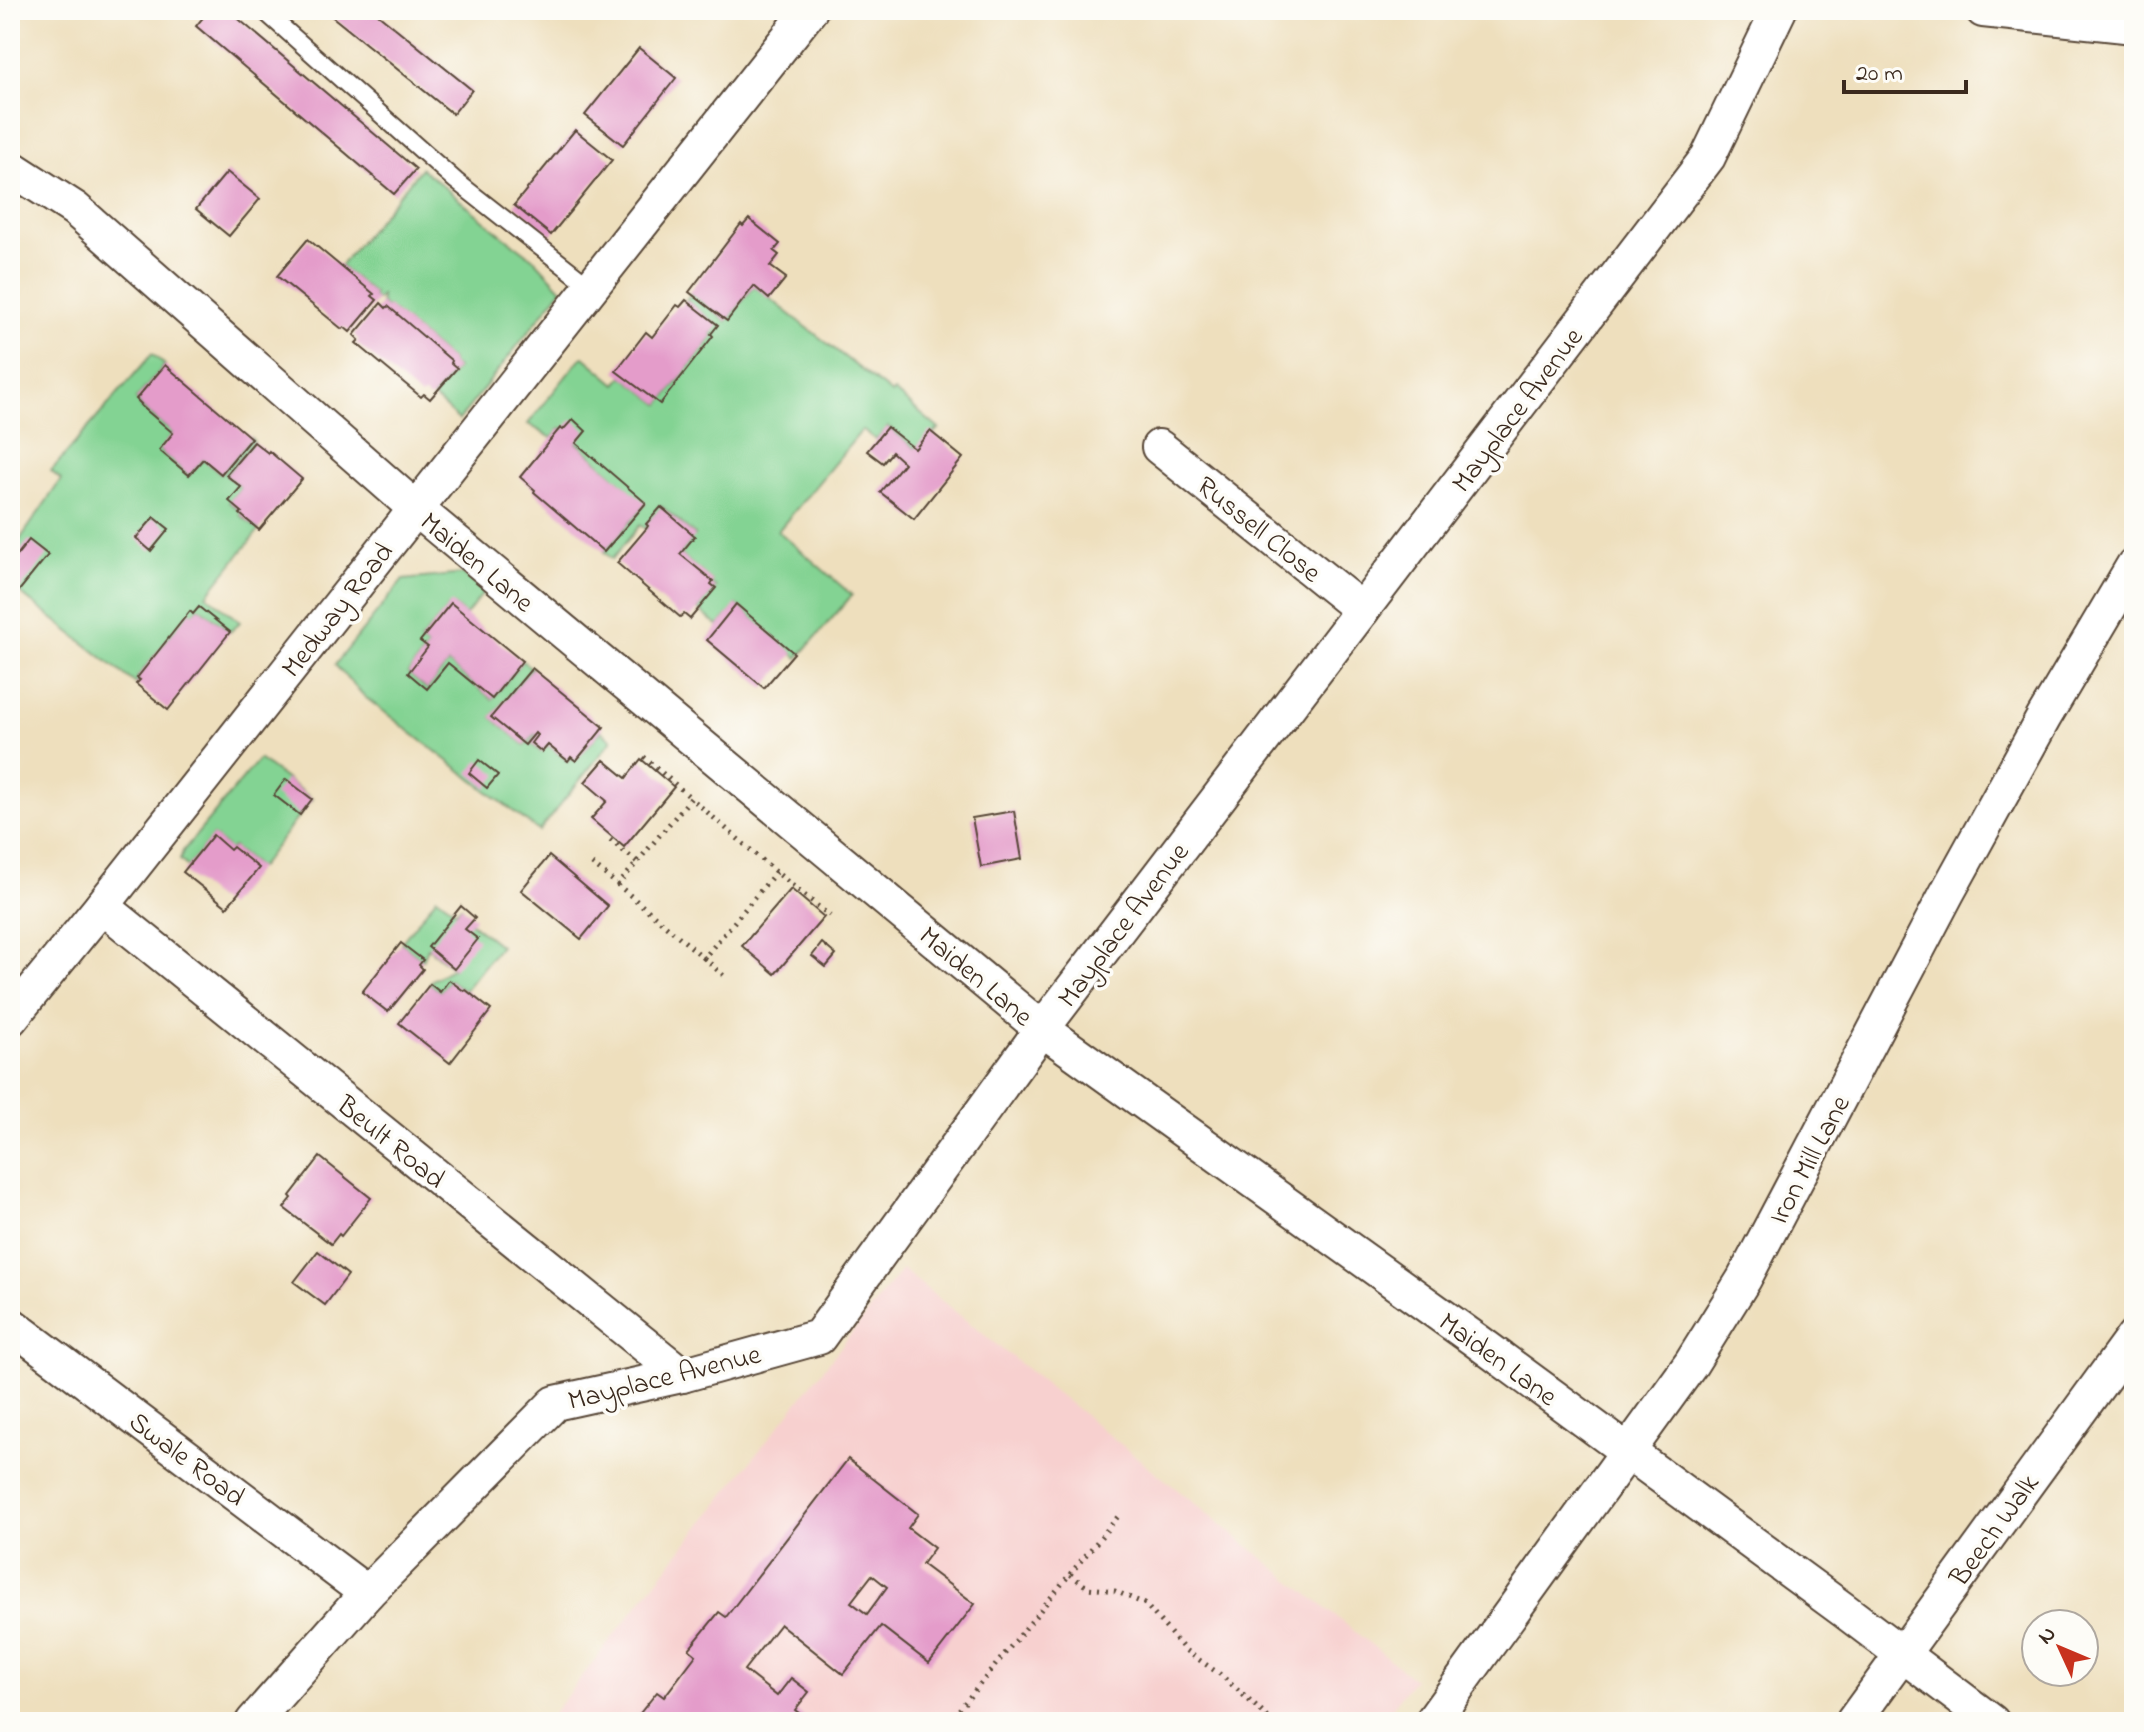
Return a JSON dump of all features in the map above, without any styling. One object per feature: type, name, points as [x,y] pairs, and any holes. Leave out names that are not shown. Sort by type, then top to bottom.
[{"type":"street","name":"Medway Road","points":[[10,1019],[810,10]]},
{"type":"street","points":[[1983,10],[2134,26]]},
{"type":"street","name":"Mayplace Avenue","points":[[253,1722],[367,1593],[555,1403],[682,1375],[819,1337],[1042,1029],[1708,157],[1769,14]]},
{"type":"street","name":"Maiden Lane","points":[[10,167],[75,209],[415,508],[1042,1029],[1464,1331],[1992,1722]]},
{"type":"street","name":"Russell Close","points":[[1159,447],[1362,610]]},
{"type":"street","name":"Iron Mill Lane","points":[[1432,1722],[1691,1364],[1744,1279],[1947,893],[2044,717],[2134,565]]},
{"type":"street","name":"Beult Road","points":[[102,906],[682,1375]]},
{"type":"street","name":"Swale Road","points":[[10,1324],[367,1593]]},
{"type":"street","name":"Beech Walk","points":[[1853,1722],[2134,1336]]},
{"type":"lane","points":[[263,10],[456,181],[591,287]]},
{"type":"path","points":[[644,757],[830,916]]},
{"type":"path","points":[[618,885],[691,798]]},
{"type":"path","points":[[610,840],[637,862]]},
{"type":"path","points":[[592,864],[725,977]]},
{"type":"path","points":[[704,958],[776,872]]},
{"type":"path","points":[[949,1722],[1121,1513]]},
{"type":"path","points":[[1070,1574],[1088,1588],[1115,1591],[1145,1604],[1185,1650],[1221,1675],[1273,1722]]},
{"type":"shaded area","points":[[902,1269],[1414,1679],[1381,1722],[546,1722]]},
{"type":"green space","points":[[421,168],[535,260],[562,289],[459,420],[433,397],[457,368],[452,361],[386,308],[381,303],[381,296],[377,300],[340,266]]},
{"type":"green space","points":[[754,286],[892,394],[894,391],[939,429],[915,449],[888,427],[876,440],[862,430],[778,531],[852,595],[798,658],[737,605],[718,626],[698,609],[716,587],[680,554],[695,535],[662,507],[646,529],[640,525],[612,559],[604,552],[645,504],[561,428],[552,438],[528,424],[584,357],[616,384],[623,376],[660,404],[713,336],[711,334],[717,325],[686,300],[691,293],[727,321]]},
{"type":"green space","points":[[152,354],[165,365],[136,399],[140,406],[173,433],[160,451],[189,475],[203,459],[221,474],[251,438],[254,442],[226,475],[241,487],[229,502],[259,530],[207,595],[240,622],[230,632],[199,607],[193,614],[190,612],[137,678],[140,680],[136,684],[10,585],[10,554],[61,480],[51,471]]},
{"type":"green space","points":[[463,574],[484,592],[466,615],[451,604],[420,641],[428,647],[408,673],[427,689],[448,663],[492,699],[522,661],[532,668],[492,717],[525,745],[535,733],[537,735],[531,743],[541,752],[548,745],[568,761],[571,757],[576,760],[601,731],[612,740],[539,831],[365,697],[335,665],[403,580]]},
{"type":"green space","points":[[259,759],[312,799],[259,868],[213,836],[188,867],[180,860],[183,851]]},
{"type":"green space","points":[[437,897],[456,911],[461,906],[471,923],[500,946],[464,991],[449,980],[440,992],[430,984],[432,980],[453,968],[428,948],[423,960],[401,943]]},
{"type":"building","points":[[209,10],[228,10],[416,169],[394,194],[196,26]]},
{"type":"building","points":[[324,10],[373,10],[472,90],[453,114]]},
{"type":"building","points":[[639,48],[676,78],[623,145],[585,115]]},
{"type":"building","points":[[575,130],[612,160],[551,235],[514,205]]},
{"type":"building","points":[[227,172],[260,199],[229,236],[196,209]]},
{"type":"building","points":[[749,219],[780,244],[774,251],[779,255],[770,266],[786,278],[769,299],[754,286],[727,321],[689,292],[741,224],[743,226]]},
{"type":"building","points":[[308,239],[374,294],[372,296],[377,300],[350,332],[344,327],[342,329],[277,276]]},
{"type":"building","points":[[686,300],[718,325],[711,334],[713,336],[660,404],[616,371],[646,332],[652,337],[677,305],[680,307]]},
{"type":"building","points":[[381,303],[457,368],[430,399],[424,394],[421,397],[356,343],[359,340],[354,335]]},
{"type":"building","points":[[165,365],[251,438],[221,474],[203,459],[189,475],[159,450],[173,433],[136,399]]},
{"type":"building","points":[[573,419],[586,431],[576,443],[646,503],[604,552],[520,477],[560,428],[563,430]]},
{"type":"building","points":[[887,427],[915,449],[930,431],[963,458],[914,519],[880,492],[904,463],[892,452],[883,463],[867,451]]},
{"type":"building","points":[[254,442],[302,479],[259,530],[229,501],[241,487],[226,475]]},
{"type":"building","points":[[661,507],[695,536],[680,554],[713,581],[711,584],[716,588],[690,619],[684,614],[680,617],[617,563]]},
{"type":"building","points":[[154,517],[169,529],[151,551],[136,538]]},
{"type":"building","points":[[29,540],[48,555],[18,592],[10,585],[10,564]]},
{"type":"building","points":[[451,603],[522,661],[492,699],[448,663],[427,689],[408,673],[428,647],[420,641]]},
{"type":"building","points":[[736,604],[794,653],[764,688],[707,640]]},
{"type":"building","points":[[199,607],[230,632],[168,710],[136,684],[140,680],[137,678],[190,611],[193,614]]},
{"type":"building","points":[[532,668],[604,727],[576,761],[571,757],[568,761],[548,745],[542,752],[531,743],[537,735],[535,733],[525,745],[491,717]]},
{"type":"building","points":[[641,759],[674,787],[624,847],[591,819],[607,801],[585,782],[604,760],[626,778]]},
{"type":"building","points":[[479,760],[498,775],[487,788],[469,773]]},
{"type":"building","points":[[286,779],[312,799],[300,815],[274,795]]},
{"type":"building","points":[[1014,811],[1022,859],[981,867],[972,818]]},
{"type":"building","points":[[213,835],[259,868],[227,907],[183,872]]},
{"type":"building","points":[[549,856],[608,906],[581,939],[521,890]]},
{"type":"building","points":[[791,889],[824,917],[775,974],[742,946]]},
{"type":"building","points":[[461,906],[475,918],[465,929],[478,939],[454,969],[428,947]]},
{"type":"building","points":[[401,943],[423,960],[419,965],[423,969],[388,1012],[362,992]]},
{"type":"building","points":[[822,943],[836,955],[826,967],[812,956]]},
{"type":"building","points":[[449,980],[491,1010],[450,1063],[399,1023],[430,984],[440,992]]},
{"type":"building","points":[[320,1157],[371,1198],[331,1244],[284,1208]]},
{"type":"building","points":[[318,1251],[348,1275],[325,1305],[294,1282]]},
{"type":"building","points":[[848,1459],[918,1514],[908,1528],[934,1548],[922,1564],[975,1604],[929,1663],[881,1626],[843,1674],[780,1624],[744,1670],[777,1696],[791,1678],[809,1692],[795,1710],[811,1722],[633,1722],[657,1692],[664,1697],[696,1655],[689,1649],[719,1612],[726,1617]],"holes":[[[872,1575],[887,1587],[867,1614],[851,1602]]]}]
